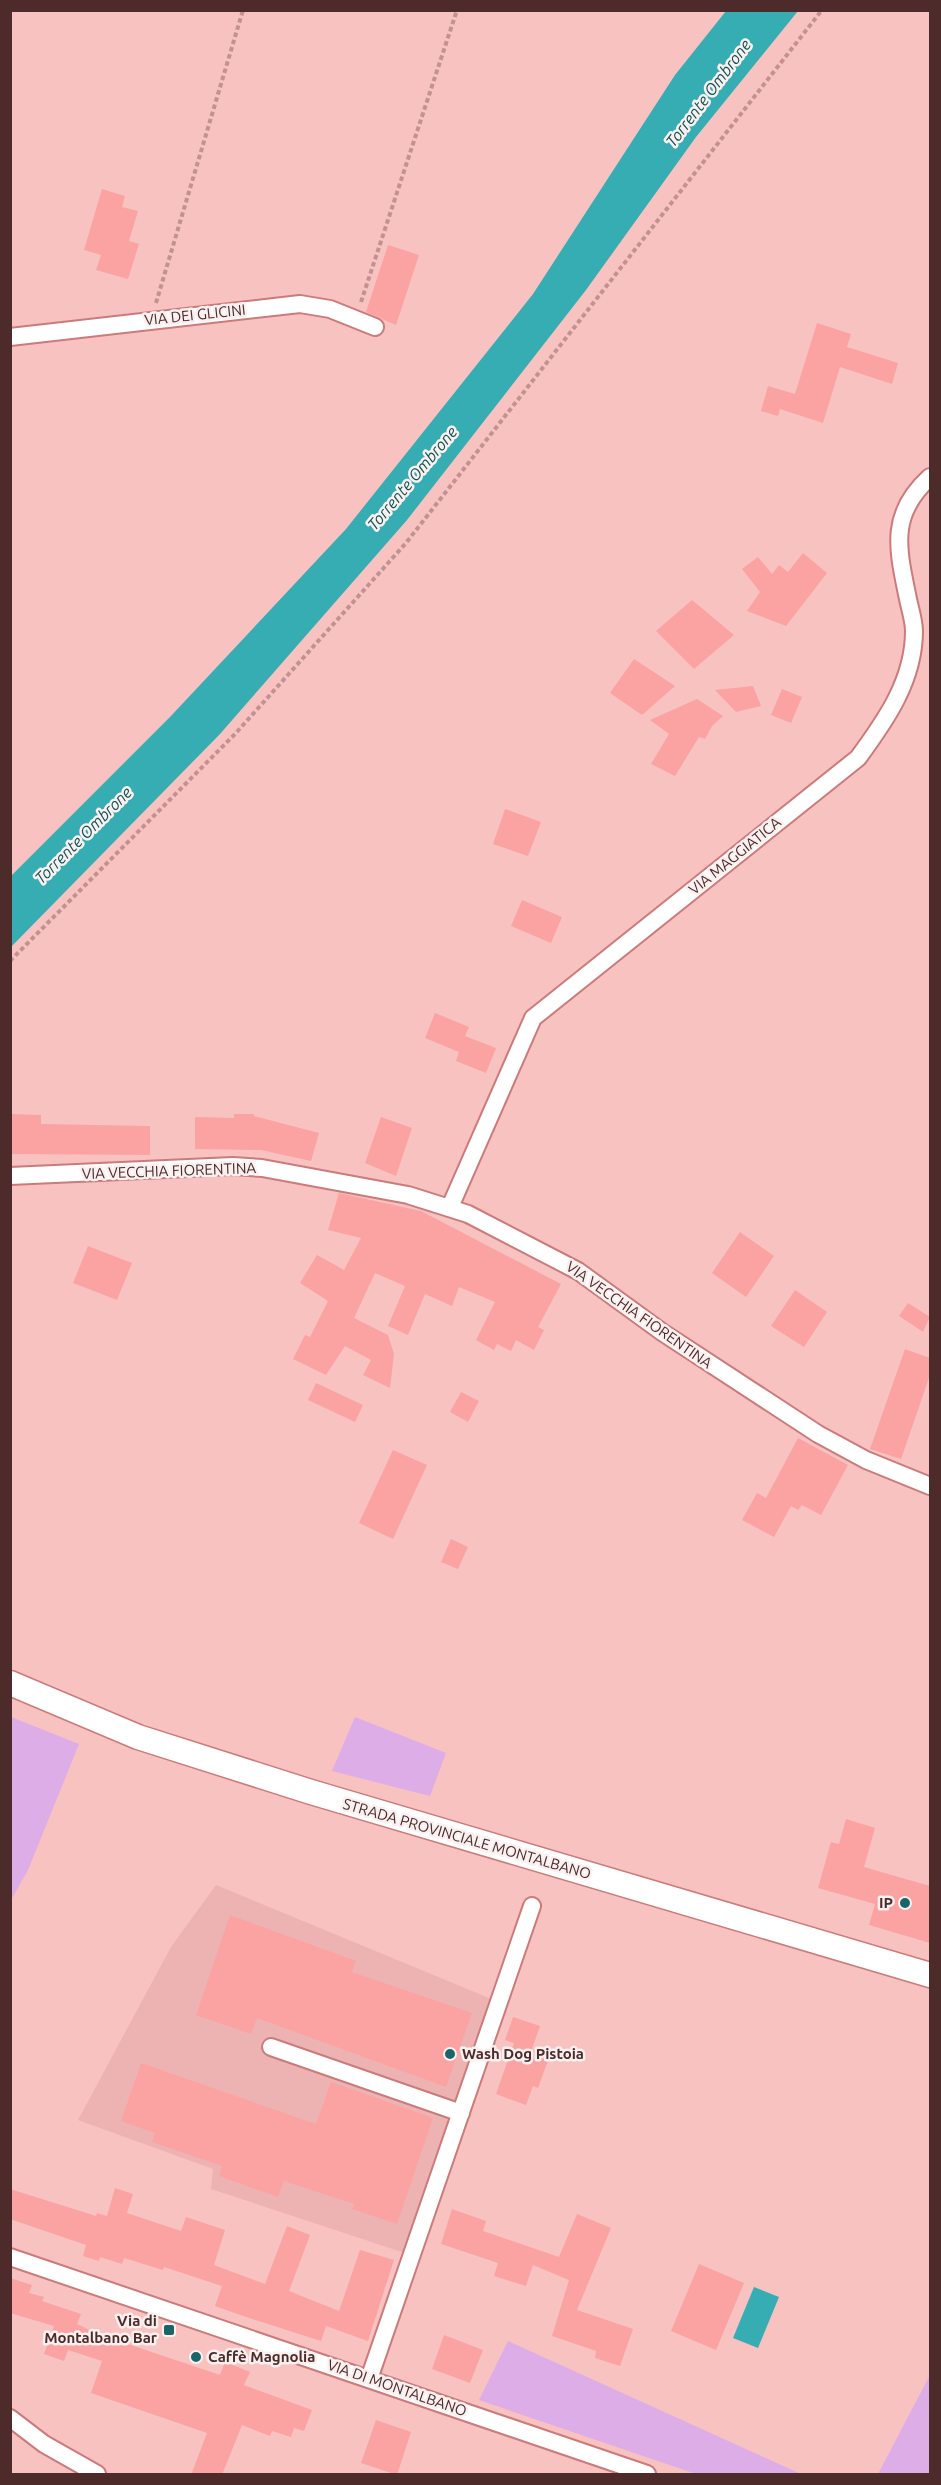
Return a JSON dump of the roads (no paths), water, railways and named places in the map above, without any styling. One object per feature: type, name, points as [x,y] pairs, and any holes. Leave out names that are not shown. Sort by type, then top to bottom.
[{"type":"main road","name":"STRADA PROVINCIALE MONTALBANO","points":[[10,1683],[138,1737],[311,1792],[930,1975]]},
{"type":"street","name":"VIA DEI GLICINI","points":[[10,337],[151,319],[300,304],[330,309],[356,317],[375,327]]},
{"type":"street","name":"VIA MAGGIATICA","points":[[450,1207],[533,1018],[858,758],[886,720],[907,678],[914,630],[901,565],[898,532],[908,502],[930,477]]},
{"type":"street","name":"VIA VECCHIA FIORENTINA","points":[[10,1176],[233,1166],[262,1168],[408,1195],[450,1207],[524,1241],[578,1271],[690,1350],[818,1434],[866,1460],[930,1486]]},
{"type":"street","points":[[369,2379],[532,1906]]},
{"type":"street","points":[[271,2047],[461,2113]]},
{"type":"street","name":"VIA DI MONTALBANO","points":[[10,2257],[647,2475]]},
{"type":"street","points":[[10,2418],[44,2444],[97,2475]]},
{"type":"water","name":"Torrente Ombrone","points":[[726,11],[798,11],[696,137],[586,290],[407,520],[220,734],[11,947],[11,876],[170,717],[346,529],[533,294],[675,75]]},
{"type":"water","points":[[754,2287],[779,2297],[758,2348],[733,2338]]},
{"type":"place","name":"IP","points":[[905,1903]]},
{"type":"place","name":"Wash Dog Pistoia","points":[[450,2054]]},
{"type":"place","name":"Via di Montalbano Bar","points":[[169,2330]]},
{"type":"place","name":"Caffè Magnolia","points":[[196,2357]]}]
